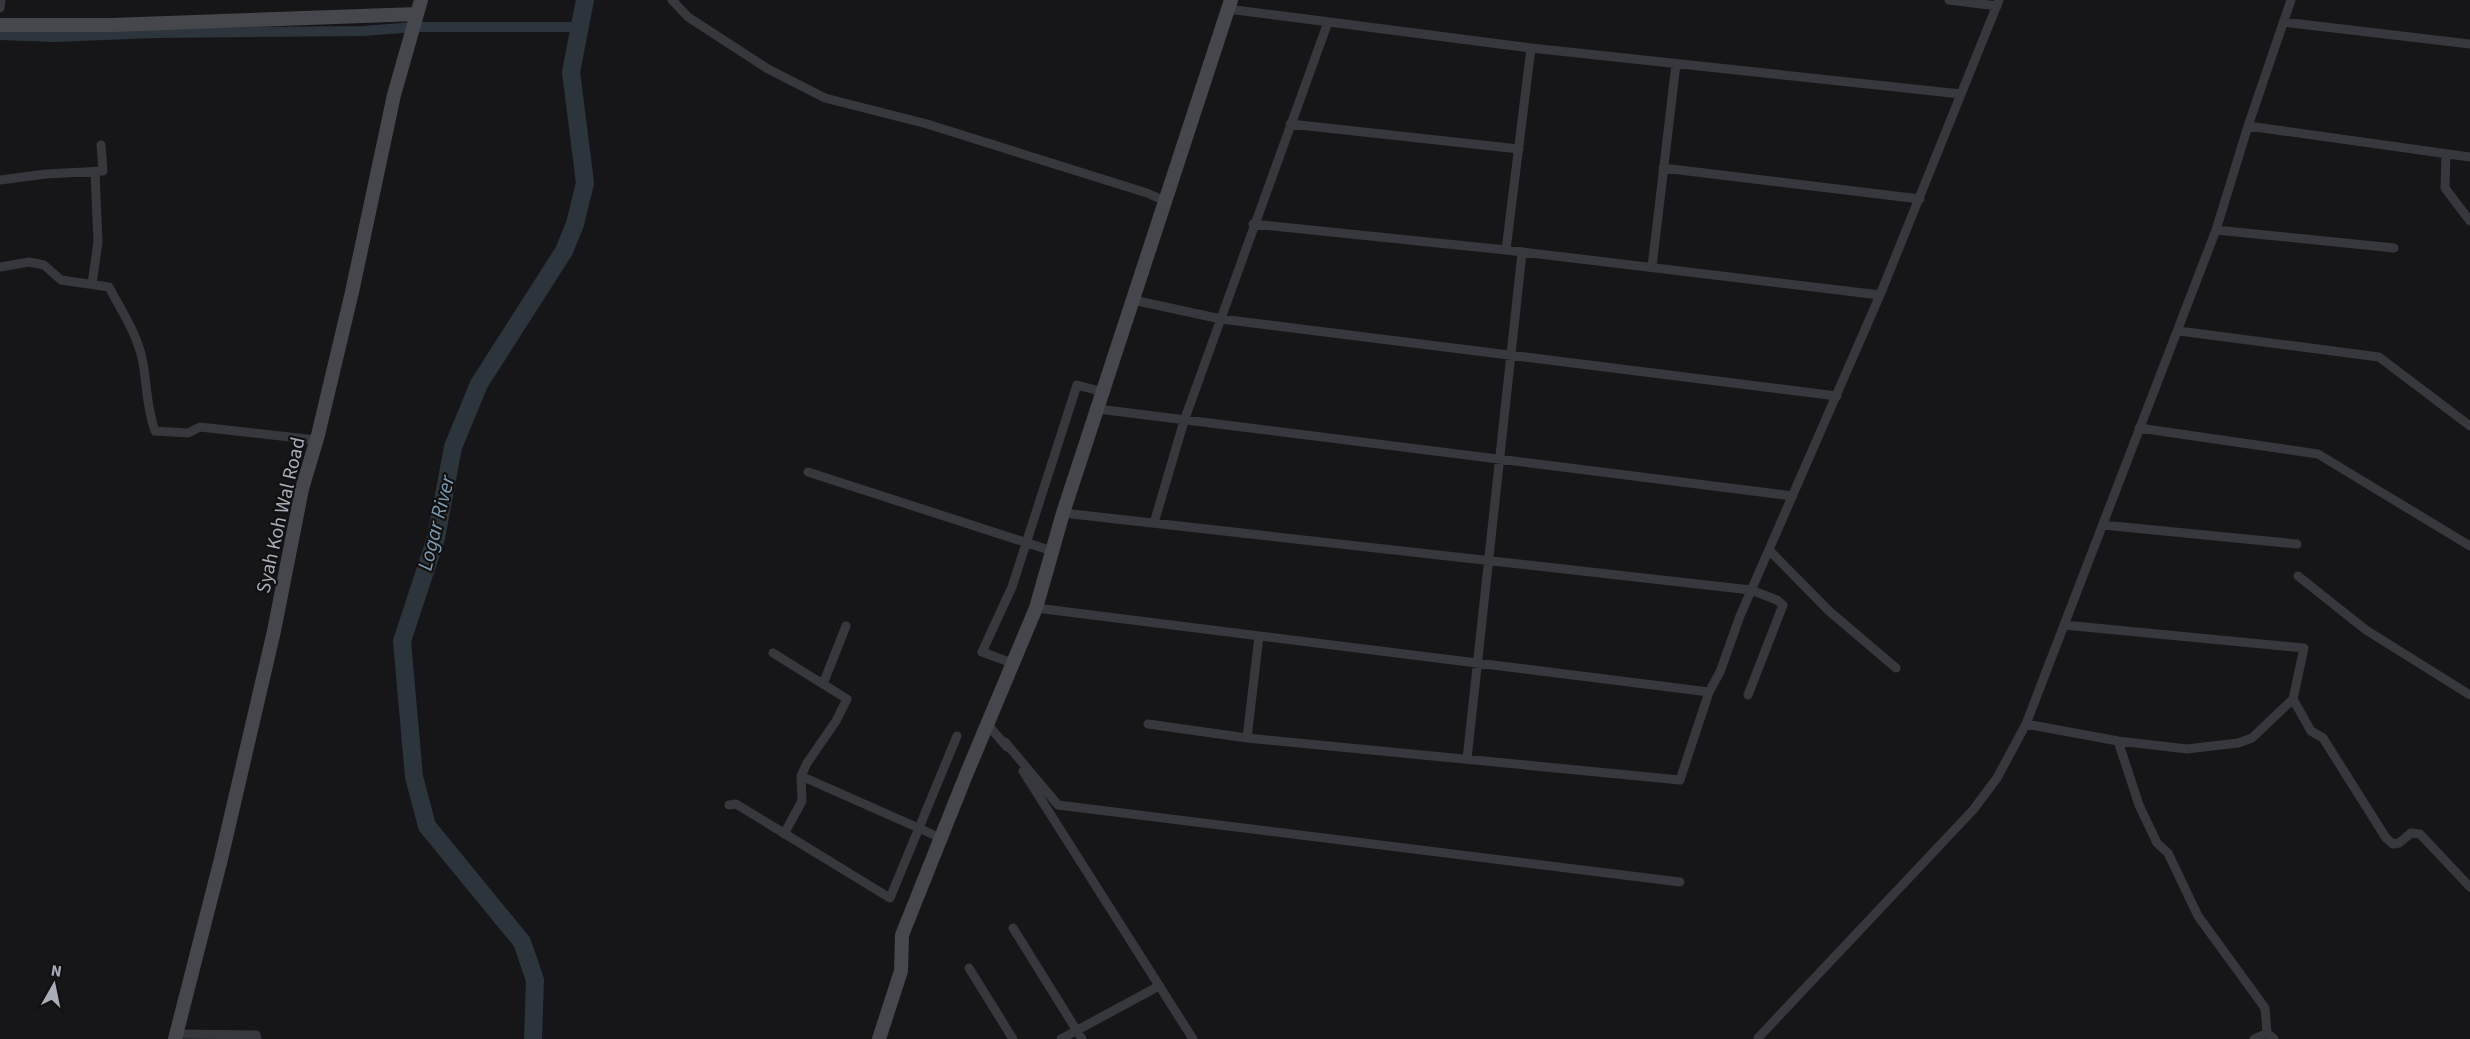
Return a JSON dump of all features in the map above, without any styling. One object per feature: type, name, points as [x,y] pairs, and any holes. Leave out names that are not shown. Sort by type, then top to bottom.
[{"type":"street","points":[[0,8],[1,0]]},
{"type":"street","name":"Syah Koh Wal Road","points":[[176,1036],[271,642],[302,489],[352,292],[394,95],[421,0]]},
{"type":"street","points":[[672,0],[688,17],[768,69],[825,98],[927,124],[1162,199]]},
{"type":"street","points":[[1148,724],[1246,738],[1680,780],[1709,692],[1720,672],[1751,590],[1880,295],[1998,3],[1949,0]]},
{"type":"street","points":[[1758,1038],[1973,810],[1997,778],[2026,724],[2139,428],[2180,331],[2216,230],[2248,126],[2291,0]]},
{"type":"street","points":[[879,1039],[901,971],[902,935],[1036,608],[1063,513],[1133,300],[1162,199],[1230,5],[1328,22],[1531,48],[1960,94]]},
{"type":"street","points":[[0,25],[112,25],[416,17]]},
{"type":"street","points":[[1154,523],[1184,421],[1253,224],[1328,22]]},
{"type":"street","points":[[2283,22],[2470,45]]},
{"type":"street","points":[[1506,250],[1531,48]]},
{"type":"street","points":[[1652,267],[1676,64]]},
{"type":"street","points":[[1290,124],[1519,149]]},
{"type":"street","points":[[2248,126],[2470,157]]},
{"type":"street","points":[[0,180],[46,174],[103,171],[101,145]]},
{"type":"street","points":[[2446,154],[2445,188],[2470,221]]},
{"type":"street","points":[[1664,168],[1920,199]]},
{"type":"street","points":[[92,284],[98,242],[95,172]]},
{"type":"street","points":[[1253,224],[1506,250],[1522,254],[1652,267],[1880,295]]},
{"type":"street","points":[[2216,230],[2394,248]]},
{"type":"street","points":[[1467,759],[1522,254]]},
{"type":"street","points":[[0,267],[29,262],[44,265],[61,280],[109,287],[132,329],[143,362],[148,412],[155,431],[188,434],[200,427],[316,440]]},
{"type":"street","points":[[1133,300],[1221,319],[1837,396]]},
{"type":"street","points":[[2180,331],[2379,357],[2470,426]]},
{"type":"street","points":[[1012,663],[982,652],[1012,587],[1077,385],[1103,392]]},
{"type":"street","points":[[1098,409],[1793,496]]},
{"type":"street","points":[[2139,428],[2318,454],[2470,546]]},
{"type":"street","points":[[808,472],[1052,551]]},
{"type":"street","points":[[1063,513],[1751,590],[1783,605],[1748,695]]},
{"type":"street","points":[[2103,525],[2297,544]]},
{"type":"street","points":[[1769,550],[1829,611],[1896,668]]},
{"type":"street","points":[[2298,576],[2366,630],[2470,695]]},
{"type":"street","points":[[1036,608],[1709,692]]},
{"type":"street","points":[[823,684],[846,626]]},
{"type":"street","points":[[2026,724],[2118,741],[2187,749],[2238,743],[2252,738],[2293,699],[2304,648],[2064,626]]},
{"type":"street","points":[[1246,738],[1259,636]]},
{"type":"street","points":[[772,654],[848,699],[801,776],[802,801],[784,834]]},
{"type":"street","points":[[2293,699],[2310,731],[2320,734],[2386,838],[2393,844],[2399,843],[2411,833],[2420,834],[2470,887]]},
{"type":"street","points":[[987,724],[1058,805],[1680,882]]},
{"type":"street","points":[[729,805],[736,804],[890,898],[920,830],[957,735]]},
{"type":"street","points":[[2118,741],[2139,805],[2157,843],[2168,853],[2198,916],[2265,1008],[2271,1036],[2254,1039]]},
{"type":"street","points":[[1005,742],[1193,1039]]},
{"type":"street","points":[[801,776],[941,838]]},
{"type":"street","points":[[1012,928],[1079,1035]]},
{"type":"street","points":[[969,968],[1013,1039]]},
{"type":"street","points":[[1061,1039],[1079,1035],[1159,986]]},
{"type":"street","points":[[176,1036],[256,1035],[258,1039]]},
{"type":"waterway","name":"Logar River","points":[[533,1039],[535,980],[522,942],[427,826],[414,777],[402,641],[436,538],[453,447],[479,384],[564,251],[575,224],[585,183],[571,72],[585,0]]},
{"type":"waterway","points":[[0,35],[55,37],[154,33],[363,31],[415,27],[578,27]]}]
